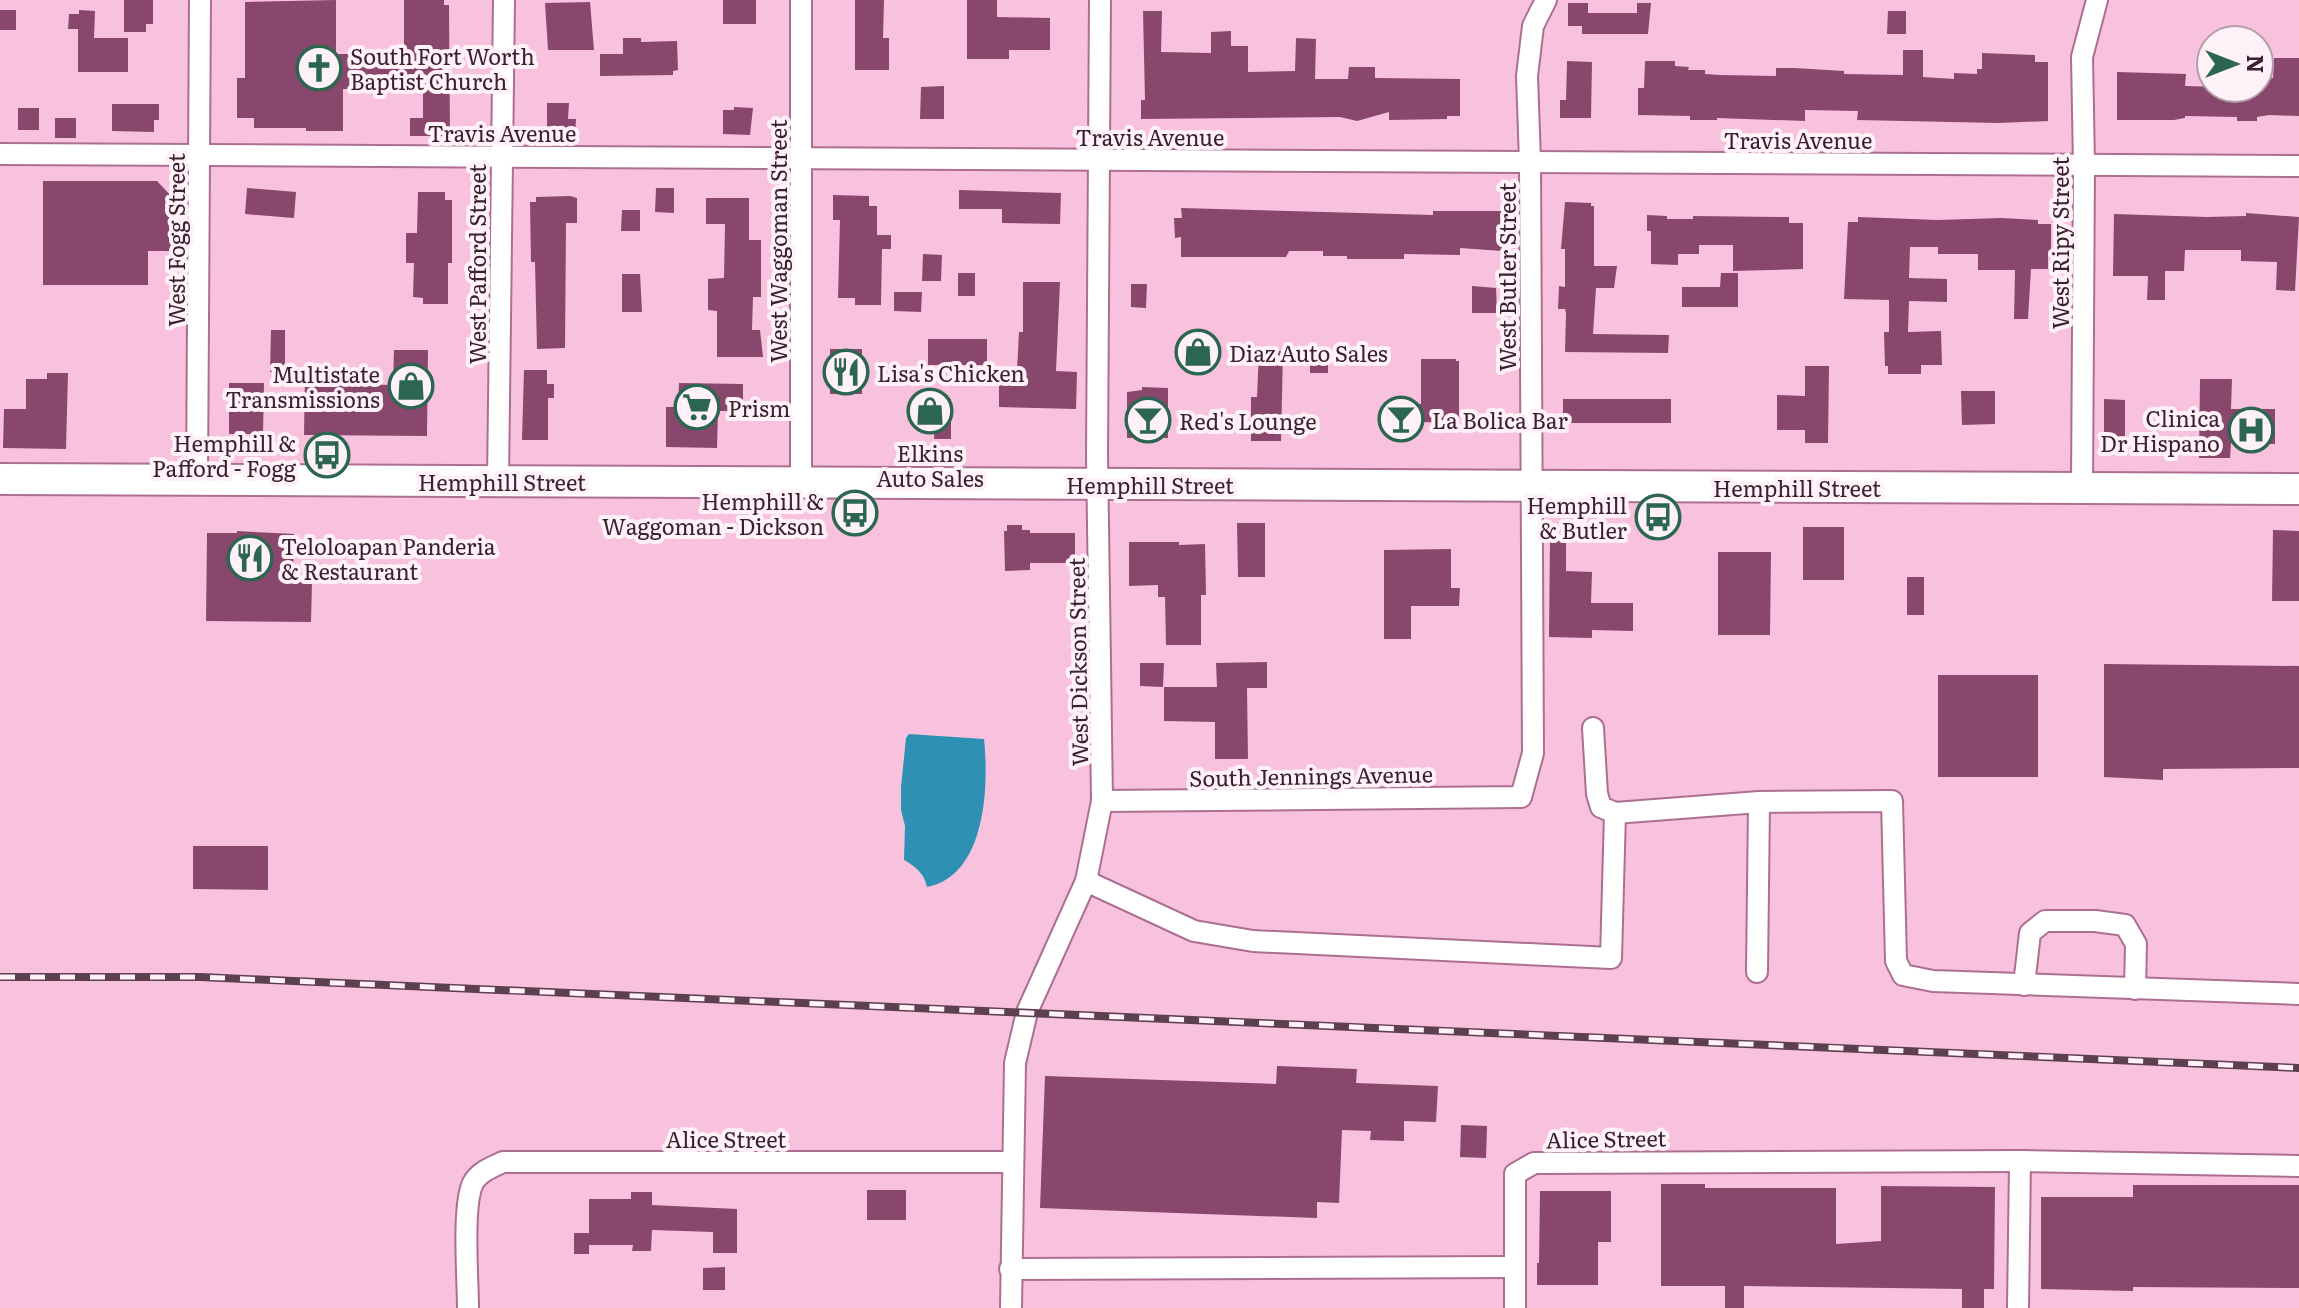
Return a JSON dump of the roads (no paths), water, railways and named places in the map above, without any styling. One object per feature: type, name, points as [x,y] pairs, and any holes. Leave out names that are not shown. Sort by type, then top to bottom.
[{"type":"main road","name":"Hemphill Street","points":[[0,479],[2299,489]]},
{"type":"street","name":"West Fogg Street","points":[[197,480],[200,0]]},
{"type":"street","name":"West Pafford Street","points":[[498,481],[504,0]]},
{"type":"street","name":"West Waggoman Street","points":[[801,0],[801,483]]},
{"type":"street","name":"West Dickson Street","points":[[1011,1308],[1015,1063],[1027,1012],[1086,881],[1102,801],[1098,484],[1100,0]]},
{"type":"street","name":"West Butler Street","points":[[1521,797],[1533,753],[1527,76],[1533,26],[1546,0]]},
{"type":"street","name":"West Ripy Street","points":[[2082,488],[2082,57],[2097,0]]},
{"type":"street","name":"Travis Avenue","points":[[0,154],[2299,166]]},
{"type":"street","points":[[1593,728],[1597,794],[1601,807],[1615,813],[1759,802],[1892,801],[1896,961],[1903,975],[1933,981],[2299,994]]},
{"type":"street","name":"South Jennings Avenue","points":[[1102,801],[1521,797]]},
{"type":"street","points":[[1757,972],[1759,802]]},
{"type":"street","points":[[1086,881],[1194,931],[1253,941],[1611,958],[1615,813]]},
{"type":"street","points":[[2024,985],[2030,933],[2045,921],[2095,921],[2125,925],[2136,944],[2135,989]]},
{"type":"street","points":[[2018,1308],[2020,1161]]},
{"type":"street","name":"Alice Street","points":[[1515,1267],[1515,1174],[1534,1163],[2020,1161],[2299,1166]]},
{"type":"street","name":"Alice Street","points":[[468,1308],[468,1208],[473,1184],[484,1171],[503,1162],[1012,1162]]},
{"type":"street","points":[[1010,1269],[1515,1267],[1515,1308]]},
{"type":"water","points":[[909,734],[984,739],[984,804],[972,848],[962,866],[947,879],[927,887],[919,871],[904,860],[901,787]]},
{"type":"railway","points":[[0,977],[200,977],[2299,1068]]},
{"type":"place","name":"South Fort Worth Baptist Church","points":[[319,68]]},
{"type":"place","name":"Diaz Auto Sales","points":[[1198,352]]},
{"type":"place","name":"Lisa's Chicken","points":[[846,372]]},
{"type":"place","name":"Multistate Transmissions","points":[[411,386]]},
{"type":"place","name":"Prism","points":[[697,407]]},
{"type":"place","name":"Elkins Auto Sales","points":[[930,411]]},
{"type":"place","name":"La Bolica Bar","points":[[1401,419]]},
{"type":"place","name":"Red's Lounge","points":[[1148,420]]},
{"type":"place","name":"Clinica Dr Hispano","points":[[2251,430]]},
{"type":"place","name":"Hemphill & Pafford - Fogg","points":[[327,455]]},
{"type":"place","name":"Hemphill & Waggoman - Dickson","points":[[855,513]]},
{"type":"place","name":"Hemphill & Butler","points":[[1658,517]]},
{"type":"place","name":"Teloloapan Panderia & Restaurant","points":[[250,558]]}]
